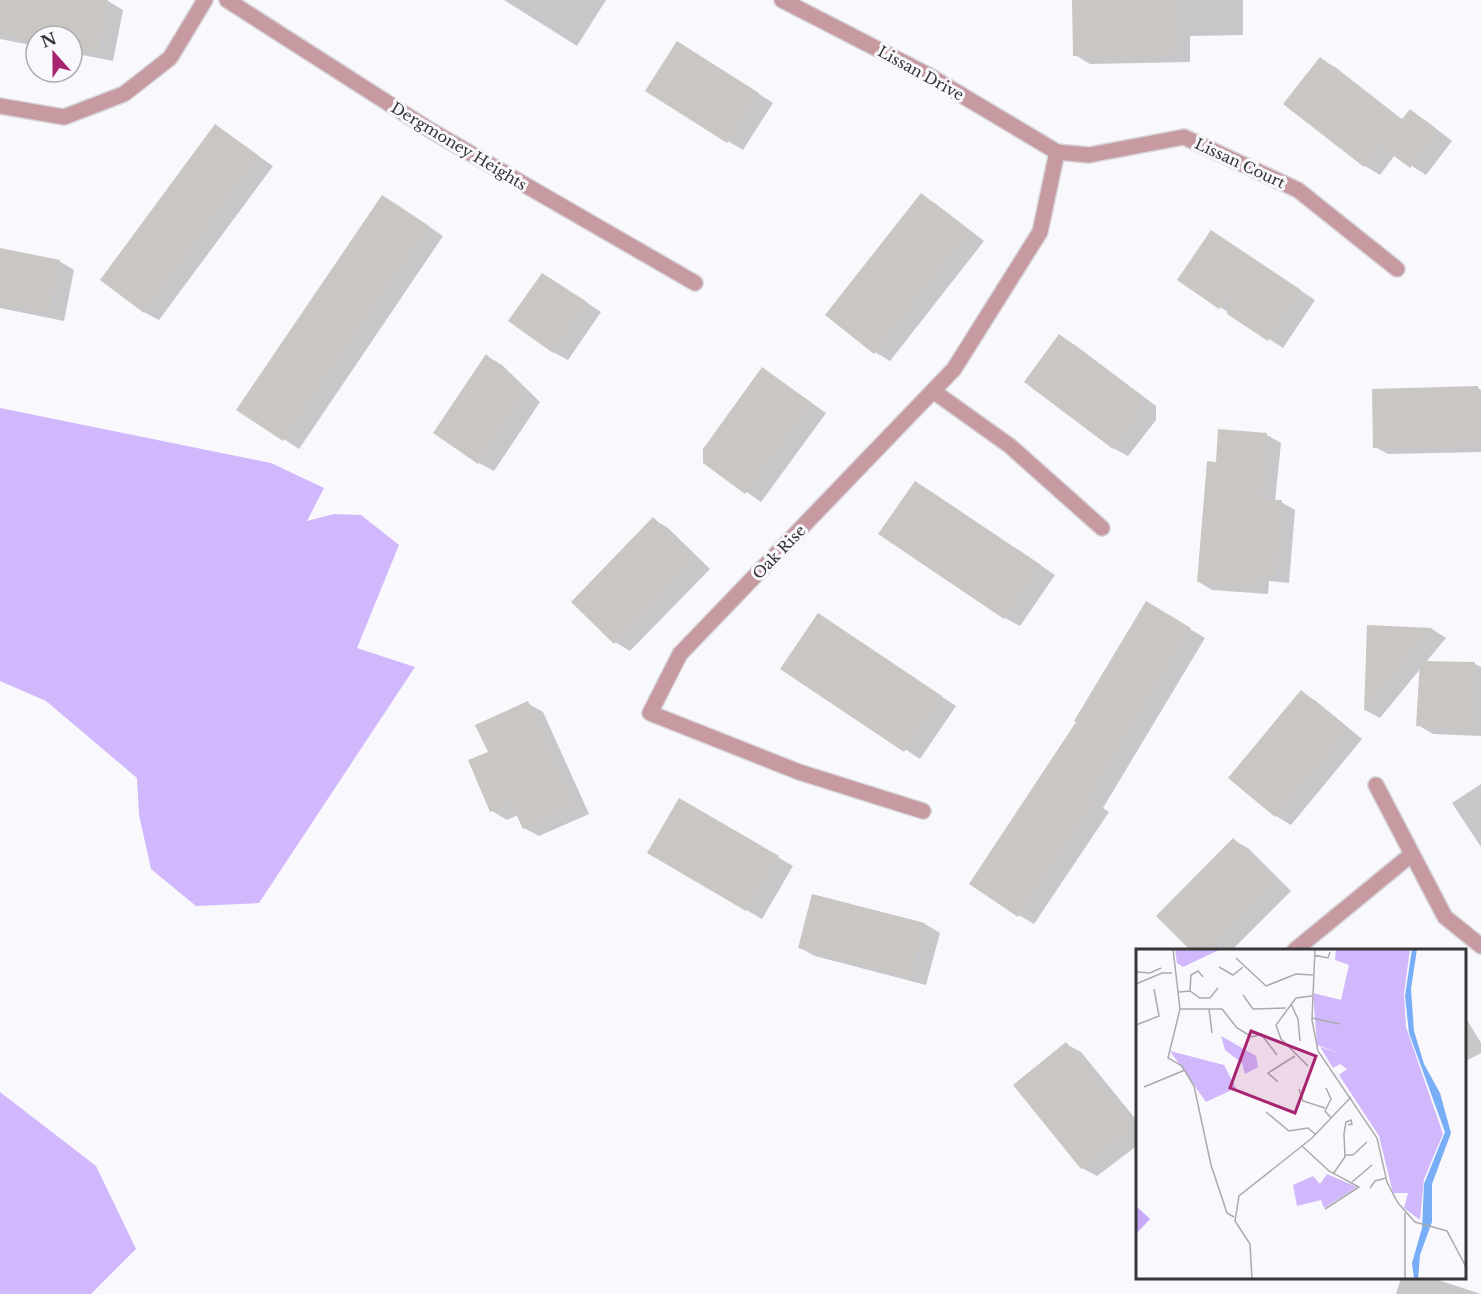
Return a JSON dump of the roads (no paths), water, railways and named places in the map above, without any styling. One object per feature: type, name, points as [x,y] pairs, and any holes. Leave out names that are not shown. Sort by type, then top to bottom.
[{"type":"street","points":[[0,106],[64,117],[124,94],[170,57],[205,0]]},
{"type":"street","name":"Dergmoney Heights","points":[[227,0],[430,130],[695,283]]},
{"type":"street","name":"Lissan Drive","points":[[782,0],[928,75],[1057,152]]},
{"type":"street","name":"Lissan Court","points":[[1057,152],[1089,155],[1184,137],[1298,190],[1397,270]]},
{"type":"street","name":"Oak Rise","points":[[923,811],[799,772],[650,713],[680,654],[954,369],[1040,232],[1057,152]]},
{"type":"street","points":[[933,391],[1010,446],[1102,528]]},
{"type":"street","points":[[1376,785],[1445,917],[1481,946]]},
{"type":"street","points":[[1296,949],[1412,854]]}]
